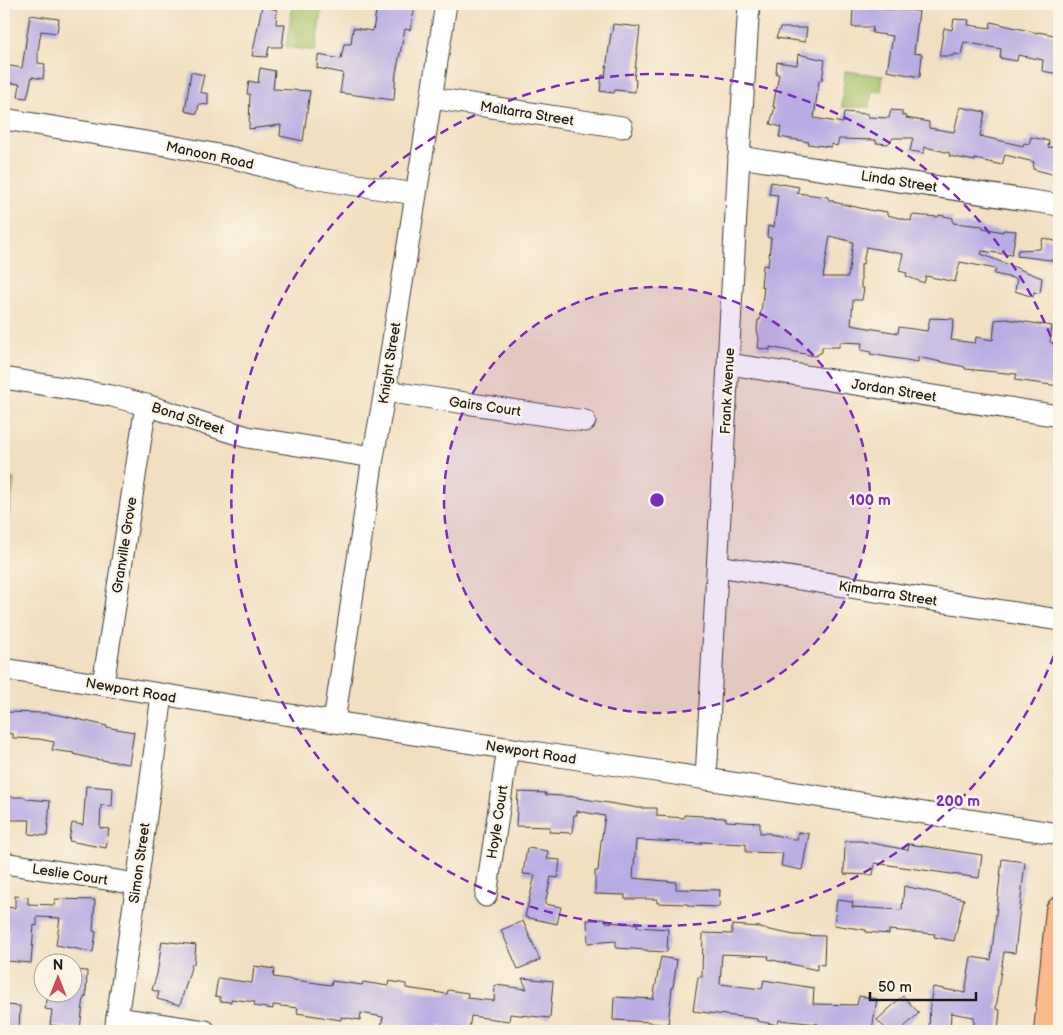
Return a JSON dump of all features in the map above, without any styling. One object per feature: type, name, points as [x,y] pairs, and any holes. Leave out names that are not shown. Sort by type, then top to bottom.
[{"type":"main road","points":[[1047,1031],[1055,1001],[1059,910]]},
{"type":"street","name":"Knight Street","points":[[334,722],[373,456],[446,4]]},
{"type":"street","name":"Frank Avenue","points":[[706,779],[739,157],[749,4]]},
{"type":"street","name":"Maltarra Street","points":[[432,98],[622,127]]},
{"type":"street","name":"Manoon Road","points":[[4,119],[171,146],[234,158],[299,176],[415,194]]},
{"type":"street","name":"Linda Street","points":[[739,157],[1059,205]]},
{"type":"street","name":"Jordan Street","points":[[728,364],[1059,416]]},
{"type":"street","name":"Bond Street","points":[[4,378],[112,396],[247,437],[373,456]]},
{"type":"street","name":"Gairs Court","points":[[385,391],[585,421]]},
{"type":"street","name":"Granville Grove","points":[[103,684],[146,405]]},
{"type":"street","name":"Kimbarra Street","points":[[718,566],[1059,620]]},
{"type":"street","name":"Newport Road","points":[[4,669],[1059,834]]},
{"type":"street","name":"Simon Street","points":[[116,1025],[162,695]]},
{"type":"street","name":"Hoyle Court","points":[[486,896],[508,748]]},
{"type":"street","name":"Leslie Court","points":[[4,863],[137,884]]},
{"type":"street","points":[[116,1025],[204,1031]]},
{"type":"green space","points":[[293,4],[322,4],[315,51],[286,47]]},
{"type":"green space","points":[[845,71],[883,76],[881,92],[872,91],[869,107],[842,107]]},
{"type":"green space","points":[[4,477],[14,479],[4,548]]},
{"type":"building","points":[[377,4],[415,7],[410,30],[405,29],[396,73],[394,100],[340,93],[343,73],[317,68],[318,55],[341,59],[344,44],[351,44],[353,28],[373,31]]},
{"type":"building","points":[[873,4],[883,5],[883,9],[919,11],[914,53],[922,54],[920,77],[887,71],[893,36],[872,33],[873,27],[852,27],[853,7],[872,8]]},
{"type":"building","points":[[262,6],[277,10],[276,24],[285,24],[282,47],[269,47],[267,57],[252,56]]},
{"type":"building","points":[[30,15],[59,19],[57,33],[41,31],[38,63],[45,64],[43,79],[32,77],[27,98],[18,97],[20,84],[4,82],[4,65],[22,68]]},
{"type":"building","points":[[954,19],[969,20],[968,25],[990,28],[991,22],[1059,36],[1059,74],[1042,71],[1043,60],[1018,55],[1017,61],[1000,58],[1001,49],[964,42],[961,55],[939,56],[944,28],[952,30]]},
{"type":"building","points":[[613,24],[640,27],[634,79],[636,80],[635,92],[615,90],[614,93],[600,91],[602,75],[605,76]]},
{"type":"building","points":[[780,28],[807,28],[805,42],[776,38]]},
{"type":"building","points":[[798,54],[825,60],[822,80],[819,80],[814,118],[843,123],[844,112],[868,114],[868,117],[889,118],[891,110],[902,111],[902,115],[907,116],[906,118],[929,122],[929,128],[954,132],[960,107],[985,112],[980,136],[1023,146],[1024,143],[1029,144],[1031,137],[1049,141],[1048,147],[1059,148],[1059,176],[1033,169],[1034,162],[1005,155],[1002,165],[949,156],[950,153],[925,147],[924,153],[910,151],[913,138],[893,138],[888,144],[876,143],[876,140],[839,139],[837,146],[831,144],[831,147],[779,137],[781,127],[770,124],[775,107],[773,107],[779,74],[776,74],[777,62],[797,65]]},
{"type":"building","points":[[260,68],[275,71],[273,89],[310,91],[303,141],[280,136],[281,125],[249,129],[250,94],[247,94],[249,81],[258,83]]},
{"type":"building","points":[[191,72],[204,75],[200,92],[208,94],[208,105],[199,104],[197,114],[185,111]]},
{"type":"building","points":[[771,182],[799,187],[797,193],[828,197],[833,202],[887,212],[887,215],[911,221],[912,215],[938,217],[939,215],[953,218],[953,223],[983,226],[983,228],[1003,232],[1003,230],[1016,231],[1012,255],[982,251],[981,254],[1042,278],[1040,293],[1034,292],[1033,297],[1015,291],[1017,279],[994,274],[996,269],[960,262],[955,282],[926,276],[924,283],[906,276],[907,273],[899,271],[903,254],[866,247],[863,264],[861,264],[861,288],[864,288],[862,300],[853,300],[851,325],[898,333],[899,327],[927,331],[930,318],[954,319],[951,340],[975,343],[976,337],[993,340],[995,320],[1006,319],[1052,326],[1050,342],[1059,344],[1059,386],[1015,380],[1017,374],[965,369],[965,367],[918,357],[918,362],[870,354],[871,352],[861,350],[862,343],[840,342],[839,347],[822,347],[822,352],[815,356],[770,347],[770,350],[758,348],[759,338],[757,330],[764,287],[761,286],[763,265],[768,266],[771,238],[767,237],[768,226],[774,227],[778,195],[769,194]],"holes":[[[830,236],[853,242],[848,277],[823,277]]]},
{"type":"building","points":[[1043,238],[1059,242],[1059,261],[1017,256],[1018,250],[1040,249]]},
{"type":"building","points":[[4,712],[46,713],[134,732],[129,764],[52,750],[54,742],[39,739],[13,738],[13,734],[4,733]]},
{"type":"building","points":[[86,786],[113,788],[112,806],[101,805],[100,828],[109,829],[106,848],[69,841],[72,823],[83,825]]},
{"type":"building","points":[[518,792],[546,793],[545,795],[578,797],[639,808],[657,808],[657,816],[684,818],[684,815],[703,816],[726,818],[726,821],[760,823],[760,833],[770,833],[797,840],[798,832],[809,834],[802,870],[781,866],[783,853],[746,852],[746,844],[701,842],[701,844],[636,840],[633,878],[676,882],[676,889],[720,890],[719,907],[657,903],[657,899],[625,899],[625,895],[595,894],[595,871],[598,871],[605,816],[577,811],[577,815],[574,815],[572,833],[549,832],[550,827],[516,826]]},
{"type":"building","points":[[4,797],[25,797],[26,799],[50,801],[47,836],[29,834],[30,820],[4,820]]},
{"type":"building","points":[[845,841],[861,841],[908,850],[909,844],[982,855],[979,878],[875,863],[873,875],[844,874]]},
{"type":"building","points":[[527,848],[548,851],[547,859],[560,860],[558,878],[551,877],[545,904],[561,907],[557,924],[525,917],[535,875],[523,874]]},
{"type":"building","points":[[1002,859],[1025,862],[1015,953],[1004,952],[997,995],[996,1009],[1000,1010],[998,1031],[974,1031],[974,1017],[951,1013],[950,1031],[929,1031],[933,987],[965,993],[971,957],[991,960]]},
{"type":"building","points":[[904,886],[964,899],[954,941],[934,937],[935,934],[889,930],[889,934],[866,932],[866,930],[834,925],[837,900],[853,902],[852,907],[902,910]]},
{"type":"building","points":[[15,896],[28,897],[28,904],[55,905],[55,899],[95,900],[93,931],[96,932],[93,952],[56,945],[60,918],[37,917],[37,926],[34,925],[31,963],[6,961],[9,931],[4,930],[4,907],[15,908]]},
{"type":"building","points":[[606,919],[606,922],[638,924],[637,927],[668,929],[667,952],[616,948],[616,941],[588,943],[587,920]]},
{"type":"building","points":[[523,921],[540,960],[518,969],[501,930]]},
{"type":"building","points":[[732,925],[760,927],[794,935],[825,936],[824,965],[817,964],[817,970],[768,959],[769,956],[722,954],[720,984],[762,989],[764,980],[814,988],[813,1004],[857,1005],[859,996],[877,999],[872,1030],[841,1026],[841,1030],[817,1029],[818,1024],[779,1020],[778,1025],[757,1021],[757,1019],[693,1011],[698,977],[702,977],[703,933],[732,934]]},
{"type":"building","points":[[162,941],[196,945],[194,964],[192,964],[180,1005],[157,999],[159,992],[152,990],[157,974]]},
{"type":"building","points":[[661,957],[677,960],[668,1025],[613,1020],[614,997],[653,999]]},
{"type":"building","points":[[254,966],[275,969],[273,977],[331,985],[332,981],[362,985],[363,982],[388,986],[389,981],[406,984],[406,988],[447,994],[448,990],[468,993],[467,998],[494,1001],[495,985],[527,989],[522,978],[553,981],[550,1018],[510,1014],[509,1021],[471,1016],[469,1030],[440,1025],[439,1030],[400,1024],[399,1029],[381,1026],[383,1017],[361,1013],[360,1020],[341,1017],[341,1020],[297,1013],[298,1008],[273,1005],[273,1009],[254,1006],[255,1002],[231,999],[231,1002],[220,1001],[220,997],[215,996],[218,978],[252,983]]},
{"type":"building","points":[[82,971],[87,971],[86,997],[84,997],[80,1029],[50,1025],[52,1010],[45,1009],[47,1002],[82,1002]]},
{"type":"building","points":[[903,996],[919,1013],[900,1031],[888,1031],[877,1020]]},
{"type":"building","points":[[4,1005],[20,1006],[19,1031],[4,1031]]}]
